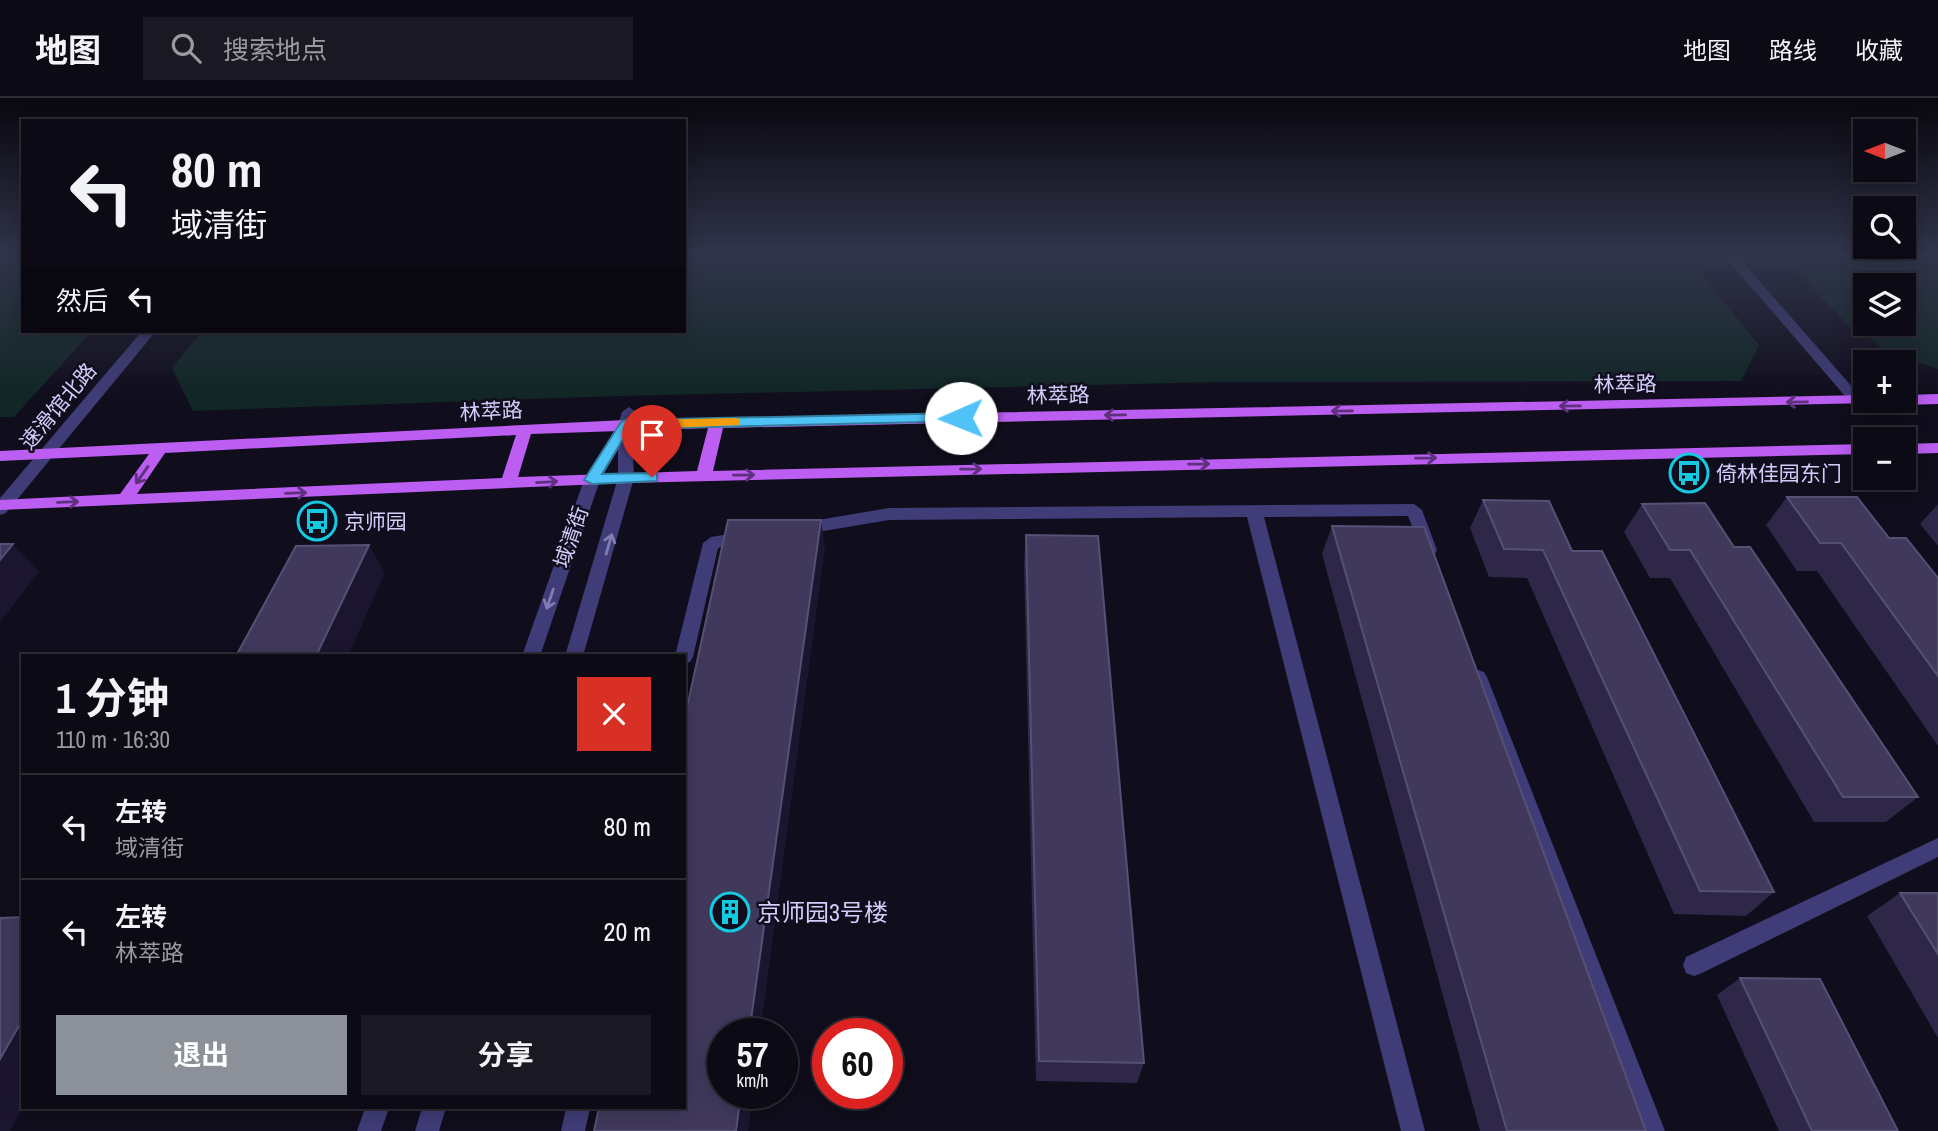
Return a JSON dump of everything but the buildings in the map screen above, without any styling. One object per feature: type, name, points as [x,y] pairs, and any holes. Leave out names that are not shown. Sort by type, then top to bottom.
[{"type":"main road","points":[[1916,400],[1938,399]]},
{"type":"main road","name":"林萃路","points":[[0,456],[525,430],[627,418],[717,422],[1853,400]]},
{"type":"main road","points":[[704,476],[717,422]]},
{"type":"main road","points":[[508,484],[525,430]]},
{"type":"main road","points":[[1916,449],[1938,448]]},
{"type":"main road","points":[[124,500],[160,449]]},
{"type":"main road","points":[[1,506],[626,478],[1853,449]]},
{"type":"street","points":[[1772,301],[1853,391]]},
{"type":"street","name":"速滑馆北路","points":[[1,506],[147,333]]},
{"type":"street","name":"域清街","points":[[575,654],[626,478],[627,418]]},
{"type":"street","name":"域清街","points":[[532,654],[592,480],[627,418]]},
{"type":"street","points":[[685,654],[711,544],[889,513],[1414,510],[1434,562]]},
{"type":"street","points":[[1254,511],[1413,1131]]},
{"type":"street","points":[[1474,666],[1653,1131]]},
{"type":"street","points":[[1694,965],[1938,847]]},
{"type":"street","points":[[369,1131],[377,1109]]},
{"type":"street","points":[[427,1131],[434,1109]]},
{"type":"street","points":[[573,1131],[578,1109]]},
{"type":"green space","points":[[0,301],[21,301],[21,333],[90,333],[14,417],[0,417]]},
{"type":"green space","points":[[686,301],[1723,301],[1759,345],[1741,381],[1216,382],[619,396],[193,411],[172,368],[200,333],[686,333]]},
{"type":"green space","points":[[1825,301],[1853,301],[1853,331]]},
{"type":"green space","points":[[1916,301],[1938,301],[1938,369],[1916,362],[1916,350],[1883,350],[1871,338],[1865,336],[1916,336]]},
{"type":"slow traffic","points":[[643,424],[735,422]]},
{"type":"place","name":"倚林佳园东门","points":[[1689,473]]},
{"type":"place","name":"京师园","points":[[317,521]]},
{"type":"place","name":"京师园3号楼","points":[[730,912]]},
{"type":"route","points":[[652,477],[592,480],[625,425],[961,418]]}]
